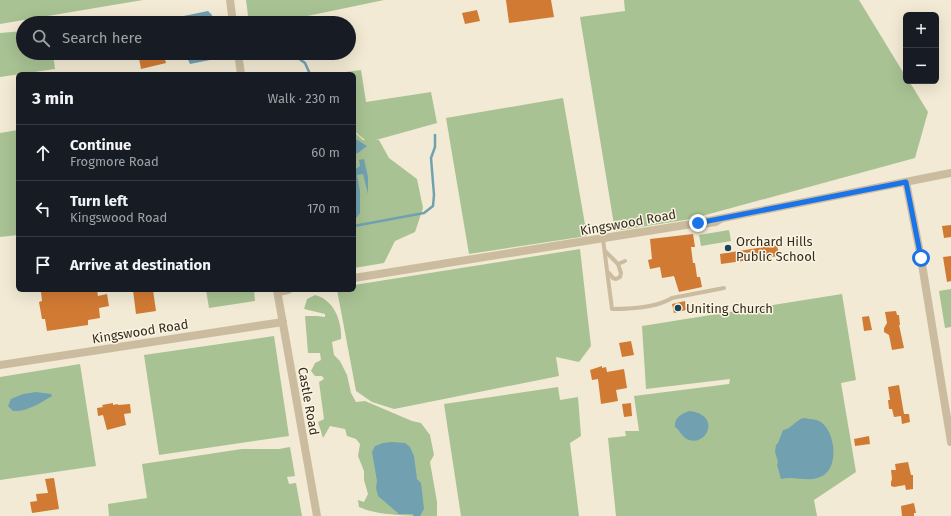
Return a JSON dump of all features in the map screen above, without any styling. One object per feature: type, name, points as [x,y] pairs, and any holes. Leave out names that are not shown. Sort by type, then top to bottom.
[{"type":"street","points":[[230,0],[233,16]]},
{"type":"street","points":[[239,60],[241,72]]},
{"type":"street","name":"Kingswood Road","points":[[356,278],[603,239],[726,217],[951,173]]},
{"type":"street","points":[[906,182],[921,258],[951,442]]},
{"type":"street","name":"Castle Road","points":[[278,292],[317,516]]},
{"type":"street","name":"Kingswood Road","points":[[0,365],[283,322]]},
{"type":"lane","points":[[603,239],[612,309],[632,309],[666,302],[672,298],[724,288]]},
{"type":"lane","points":[[605,252],[618,264],[621,273],[620,277],[616,279],[609,275],[607,267]]},
{"type":"lane","points":[[618,264],[626,261]]},
{"type":"green space","points":[[0,0],[143,0],[48,16],[16,16],[16,21],[0,24]]},
{"type":"green space","points":[[246,0],[384,0],[307,16],[248,16]]},
{"type":"green space","points":[[624,0],[859,0],[903,72],[903,84],[911,84],[928,112],[915,158],[691,219],[615,231],[580,17],[625,11]]},
{"type":"green space","points":[[16,32],[16,60],[54,60],[55,69],[34,72],[16,72],[16,75],[0,77],[0,33]]},
{"type":"green space","points":[[361,70],[366,102],[431,92],[437,123],[376,140],[379,140],[389,158],[417,179],[423,208],[415,232],[395,241],[384,263],[356,268],[356,134],[365,140],[356,133],[356,72],[346,72]]},
{"type":"green space","points":[[563,98],[587,236],[469,254],[446,118]]},
{"type":"green space","points":[[16,130],[16,235],[0,237],[0,133]]},
{"type":"green space","points":[[729,230],[731,241],[701,246],[699,235]]},
{"type":"green space","points":[[580,249],[591,346],[579,362],[556,357],[559,376],[394,409],[372,402],[356,391],[337,292],[356,292],[356,285]]},
{"type":"green space","points":[[951,289],[951,327],[945,328],[939,291]]},
{"type":"green space","points":[[206,292],[254,292],[255,301],[209,308]]},
{"type":"green space","points":[[842,294],[856,380],[841,383],[856,472],[814,500],[817,516],[616,516],[608,438],[626,436],[625,431],[639,431],[634,396],[729,384],[730,379],[646,389],[642,326]]},
{"type":"green space","points":[[315,295],[329,302],[338,317],[341,328],[341,339],[332,342],[334,355],[340,361],[347,375],[351,393],[356,402],[365,401],[412,421],[421,423],[430,435],[434,455],[430,462],[437,502],[437,516],[386,514],[359,507],[358,500],[364,502],[368,494],[364,480],[364,471],[358,456],[360,444],[356,439],[347,436],[345,429],[330,426],[323,438],[318,422],[324,419],[319,382],[324,379],[322,376],[315,376],[311,371],[315,363],[321,360],[320,353],[308,353],[305,316],[325,317],[325,314],[304,309],[307,299]]},
{"type":"green space","points":[[274,336],[289,436],[159,455],[144,355]]},
{"type":"green space","points":[[80,364],[96,466],[0,480],[0,377]]},
{"type":"green space","points":[[558,387],[560,400],[578,397],[581,436],[570,443],[579,516],[461,516],[444,404]]},
{"type":"green space","points":[[290,447],[295,476],[287,477],[289,484],[296,483],[302,516],[109,516],[108,504],[147,498],[142,464],[242,449],[279,449]]},
{"type":"water","points":[[208,11],[212,16],[184,16]]},
{"type":"water","points":[[188,60],[210,60],[190,64]]},
{"type":"water","points":[[356,139],[367,146],[356,154]]},
{"type":"water","points":[[364,159],[368,177],[368,194],[363,174],[357,175],[360,191],[360,213],[356,218],[356,169],[360,166],[359,160]]},
{"type":"water","points":[[36,392],[51,394],[52,396],[23,410],[13,411],[8,406],[11,399],[23,394]]},
{"type":"water","points":[[689,411],[699,413],[708,423],[706,434],[696,441],[687,439],[675,427],[677,419]]},
{"type":"water","points":[[803,418],[819,421],[826,427],[832,441],[832,464],[829,470],[819,478],[781,479],[775,452],[776,445],[783,430]]},
{"type":"water","points":[[392,442],[405,443],[410,447],[414,456],[417,479],[421,483],[424,509],[420,516],[414,516],[412,514],[399,514],[378,496],[372,452],[375,446]]},
{"type":"building","points":[[506,0],[551,0],[554,17],[509,23]]},
{"type":"building","points":[[477,10],[480,21],[465,24],[462,13]]},
{"type":"building","points":[[139,60],[165,60],[166,63],[141,69]]},
{"type":"building","points":[[951,225],[951,237],[944,238],[942,226]]},
{"type":"building","points":[[693,234],[695,247],[691,247],[693,263],[695,263],[697,277],[700,277],[702,287],[679,292],[674,276],[662,278],[660,267],[650,269],[648,260],[652,259],[650,239]]},
{"type":"building","points":[[777,245],[779,256],[721,264],[720,254]]},
{"type":"building","points":[[951,256],[951,281],[947,282],[943,257]]},
{"type":"building","points":[[41,292],[97,292],[98,296],[107,294],[109,306],[99,308],[100,318],[88,320],[88,325],[47,331],[45,319],[42,319],[39,302],[42,301]]},
{"type":"building","points":[[133,292],[153,292],[156,311],[136,314]]},
{"type":"building","name":"Uniting Church","points":[[685,301],[686,310],[674,313],[672,304]]},
{"type":"building","points":[[896,311],[897,315],[899,315],[899,325],[904,348],[892,350],[889,335],[884,332],[884,328],[887,323],[885,312]]},
{"type":"building","points":[[869,316],[872,330],[864,331],[862,317]]},
{"type":"building","points":[[631,341],[634,355],[622,357],[619,343]]},
{"type":"building","points":[[602,366],[602,368],[606,367],[607,372],[624,369],[627,388],[616,390],[618,401],[601,404],[598,379],[592,380],[590,370]]},
{"type":"building","points":[[899,385],[904,414],[909,414],[910,422],[902,424],[901,416],[894,417],[892,409],[889,409],[888,400],[890,400],[888,387]]},
{"type":"building","points":[[113,403],[113,405],[130,404],[131,413],[124,414],[126,425],[107,430],[103,415],[98,416],[97,408],[103,407],[102,405]]},
{"type":"building","points":[[631,403],[632,416],[624,417],[622,404]]},
{"type":"building","points":[[869,436],[870,444],[855,446],[854,439]]},
{"type":"building","points":[[908,462],[911,475],[913,475],[913,489],[906,490],[905,485],[894,487],[891,486],[891,470],[896,470],[895,464]]},
{"type":"building","points":[[54,478],[59,509],[32,513],[30,502],[37,501],[36,494],[48,493],[45,479]]},
{"type":"building","points":[[914,503],[916,513],[914,513],[914,516],[902,516],[901,506]]},
{"type":"waterway","points":[[301,60],[305,63],[309,72]]},
{"type":"waterway","points":[[356,226],[424,213],[433,206],[434,195],[431,158],[435,147],[435,135]]},
{"type":"place","name":"Orchard Hills Public School","points":[[728,248]]},
{"type":"place","name":"Uniting Church","points":[[678,308]]},
{"type":"route","points":[[698,223],[906,182],[921,258]]}]
